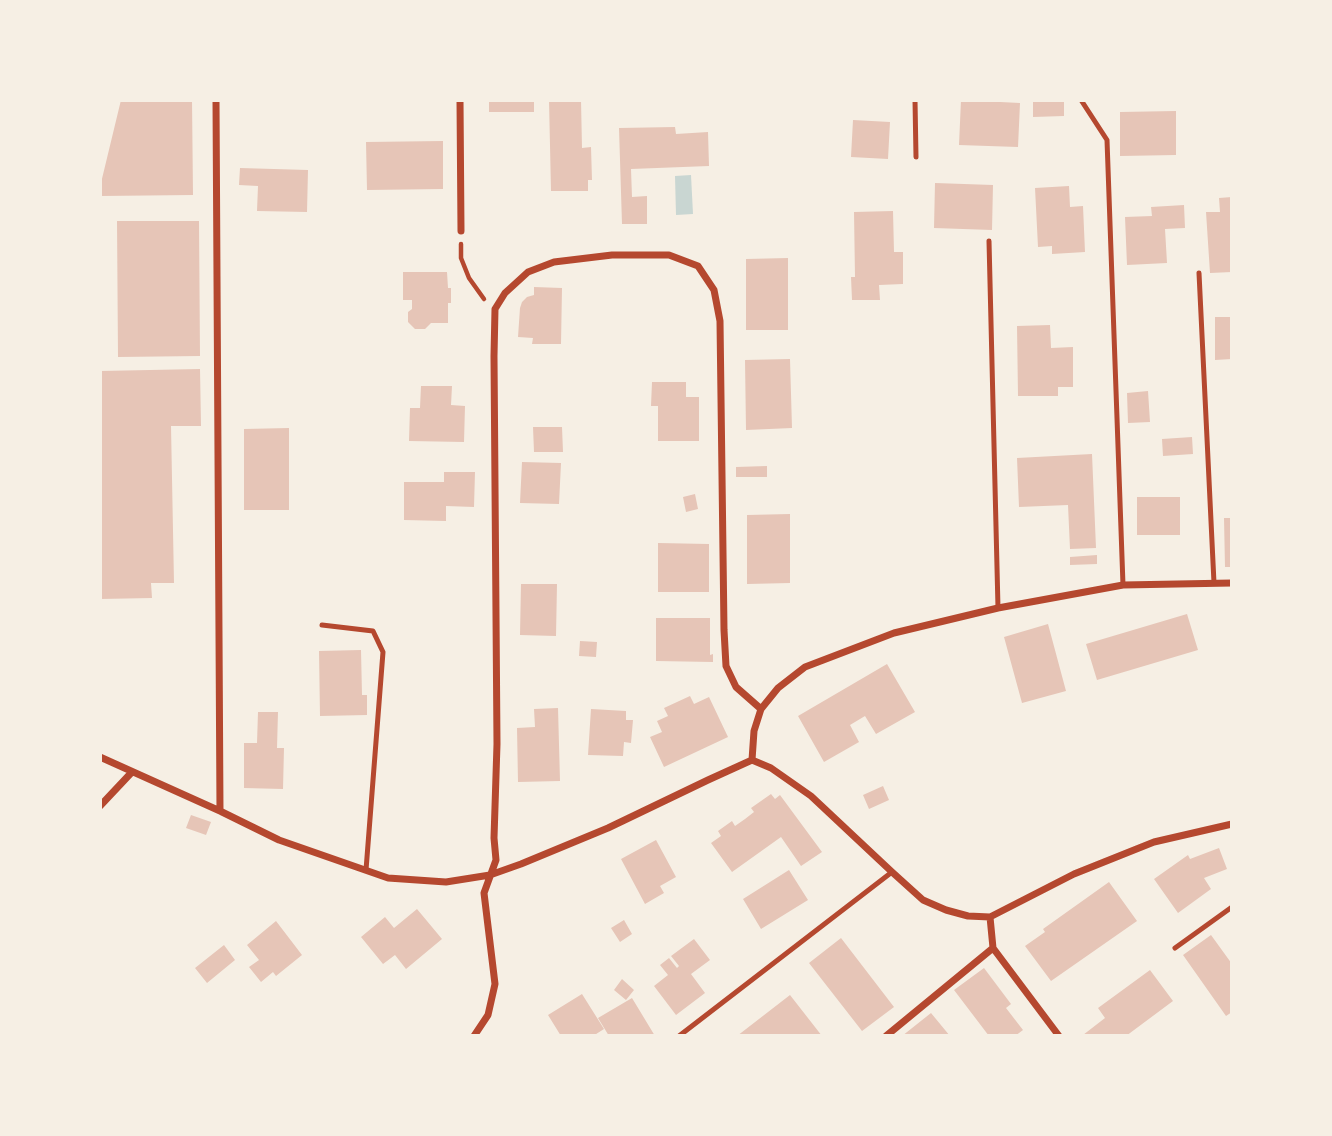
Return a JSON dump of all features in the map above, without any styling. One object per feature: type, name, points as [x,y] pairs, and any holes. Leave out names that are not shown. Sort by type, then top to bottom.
[{"type":"street","points":[[216,100],[220,811]]},
{"type":"street","points":[[460,100],[461,231]]},
{"type":"street","points":[[474,1036],[488,1015],[495,984],[484,893],[496,860],[495,309],[505,293],[528,272],[554,262],[612,256],[669,255],[698,267],[714,290],[720,321],[726,666],[736,687],[761,709]]},
{"type":"street","points":[[752,760],[754,731],[761,709],[778,688],[805,667],[894,633],[998,608],[1123,585],[1232,583]]},
{"type":"street","points":[[100,757],[279,839],[388,878],[446,882],[490,875],[608,828],[752,760],[771,768],[811,796],[923,900],[968,916],[990,916],[1074,874],[1154,842],[1232,824]]},
{"type":"street","points":[[100,806],[132,772]]},
{"type":"street","points":[[990,916],[993,948],[1059,1036]]},
{"type":"street","points":[[886,1036],[993,948]]},
{"type":"lane","points":[[915,100],[916,157]]},
{"type":"lane","points":[[1081,100],[1107,140],[1123,585]]},
{"type":"lane","points":[[989,241],[998,608]]},
{"type":"lane","points":[[1199,273],[1214,583]]},
{"type":"lane","points":[[322,625],[373,631],[383,652],[366,870]]},
{"type":"lane","points":[[679,1036],[892,872]]},
{"type":"lane","points":[[1175,948],[1232,907]]},
{"type":"path","points":[[461,231],[461,258],[469,278],[481,296],[495,309]]},
{"type":"shaded area","points":[[691,175],[693,214],[676,215],[675,176]]},
{"type":"building","points":[[121,100],[192,100],[193,195],[100,196]]},
{"type":"building","points":[[489,100],[534,100],[534,112],[489,112]]},
{"type":"building","points":[[549,100],[581,100],[582,148],[591,147],[592,180],[588,180],[588,191],[551,191]]},
{"type":"building","points":[[961,100],[1020,103],[1018,147],[959,145]]},
{"type":"building","points":[[1033,100],[1064,100],[1064,116],[1033,117]]},
{"type":"building","points":[[1176,111],[1176,155],[1120,156],[1120,112]]},
{"type":"building","points":[[853,120],[890,122],[888,159],[851,157]]},
{"type":"building","points":[[675,127],[676,134],[708,132],[709,166],[631,169],[632,197],[647,196],[647,224],[622,224],[619,128]]},
{"type":"building","points":[[443,141],[443,189],[367,190],[366,142]]},
{"type":"building","points":[[240,168],[308,170],[307,212],[257,211],[258,186],[239,185]]},
{"type":"building","points":[[935,183],[993,185],[992,230],[934,228]]},
{"type":"building","points":[[1069,186],[1070,207],[1083,206],[1085,252],[1052,254],[1052,246],[1038,247],[1035,188]]},
{"type":"building","points":[[1232,197],[1232,272],[1210,273],[1206,212],[1220,212],[1219,198]]},
{"type":"building","points":[[1184,205],[1185,228],[1165,229],[1167,263],[1127,265],[1125,217],[1152,216],[1151,207]]},
{"type":"building","points":[[893,211],[894,252],[903,252],[903,284],[879,285],[880,300],[852,300],[851,277],[855,277],[854,212]]},
{"type":"building","points":[[117,221],[199,221],[200,356],[118,357]]},
{"type":"building","points":[[788,258],[788,330],[746,330],[746,259]]},
{"type":"building","points":[[403,272],[447,272],[448,288],[451,288],[448,323],[431,323],[425,329],[415,329],[408,322],[412,300],[403,300]]},
{"type":"building","points":[[534,287],[562,288],[561,344],[532,344],[533,338],[518,337],[520,308],[527,297],[534,295]]},
{"type":"building","points":[[1215,317],[1232,317],[1232,359],[1215,360]]},
{"type":"building","points":[[1050,325],[1051,348],[1073,347],[1073,387],[1058,387],[1058,396],[1018,396],[1017,326]]},
{"type":"building","points":[[790,359],[792,428],[746,430],[745,360]]},
{"type":"building","points":[[200,369],[201,426],[171,426],[174,583],[151,583],[152,598],[100,599],[100,371]]},
{"type":"building","points":[[652,382],[686,382],[686,397],[699,397],[699,441],[658,441],[658,406],[651,406]]},
{"type":"building","points":[[421,386],[452,386],[451,405],[465,406],[464,442],[409,441],[410,408],[420,408]]},
{"type":"building","points":[[1148,391],[1150,422],[1128,423],[1127,393]]},
{"type":"building","points":[[533,427],[562,427],[563,452],[534,452]]},
{"type":"building","points":[[289,428],[289,510],[244,510],[244,429]]},
{"type":"building","points":[[1192,437],[1193,454],[1163,456],[1162,439]]},
{"type":"building","points":[[1092,454],[1096,548],[1070,549],[1068,505],[1019,507],[1017,458]]},
{"type":"building","points":[[522,462],[561,463],[559,504],[520,503]]},
{"type":"building","points":[[767,466],[767,477],[736,477],[736,467]]},
{"type":"building","points":[[444,472],[475,472],[474,507],[446,506],[446,521],[404,520],[404,482],[444,482]]},
{"type":"building","points":[[695,494],[698,509],[686,512],[683,497]]},
{"type":"building","points":[[1137,497],[1180,497],[1180,535],[1137,535]]},
{"type":"building","points":[[790,514],[790,583],[747,584],[747,515]]},
{"type":"building","points":[[1224,518],[1232,518],[1232,567],[1225,567]]},
{"type":"building","points":[[658,543],[709,544],[709,592],[658,592]]},
{"type":"building","points":[[1097,555],[1097,564],[1070,565],[1070,557]]},
{"type":"building","points":[[521,584],[557,584],[556,636],[520,635]]},
{"type":"building","points":[[1187,614],[1198,650],[1097,680],[1086,644]]},
{"type":"building","points":[[656,618],[710,618],[710,655],[713,654],[713,662],[656,661]]},
{"type":"building","points":[[1048,624],[1066,691],[1022,703],[1004,637]]},
{"type":"building","points":[[580,641],[597,642],[596,657],[579,656]]},
{"type":"building","points":[[361,650],[362,695],[367,695],[367,715],[320,716],[319,651]]},
{"type":"building","points":[[887,664],[915,712],[876,734],[865,716],[850,725],[859,742],[824,762],[798,716]]},
{"type":"building","points":[[690,696],[694,704],[709,697],[728,737],[664,767],[650,737],[662,732],[657,721],[668,716],[664,708]]},
{"type":"building","points":[[558,708],[560,781],[518,782],[517,728],[535,727],[534,709]]},
{"type":"building","points":[[591,709],[626,711],[626,720],[633,720],[631,743],[624,742],[623,756],[588,755]]},
{"type":"building","points":[[258,712],[278,712],[277,748],[284,748],[283,789],[244,788],[244,743],[257,743]]},
{"type":"building","points":[[883,786],[889,800],[869,809],[863,795]]},
{"type":"building","points":[[771,794],[775,799],[780,795],[822,852],[801,866],[781,837],[732,872],[711,843],[721,836],[718,831],[732,821],[735,826],[754,812],[751,808]]},
{"type":"building","points":[[191,815],[211,822],[206,835],[186,828]]},
{"type":"building","points":[[656,840],[676,877],[660,886],[664,893],[645,904],[621,859]]},
{"type":"building","points":[[1219,848],[1227,869],[1204,878],[1211,889],[1178,913],[1154,879],[1188,855],[1190,859]]},
{"type":"building","points":[[789,870],[808,900],[761,929],[743,899]]},
{"type":"building","points":[[1109,882],[1137,921],[1051,981],[1025,946],[1045,932],[1043,929]]},
{"type":"building","points":[[417,909],[442,939],[406,969],[395,955],[383,964],[361,937],[385,917],[394,928]]},
{"type":"building","points":[[624,920],[632,934],[620,942],[611,928]]},
{"type":"building","points":[[276,921],[302,955],[276,976],[273,972],[261,982],[249,967],[259,960],[247,945]]},
{"type":"building","points":[[1211,935],[1232,964],[1232,1012],[1226,1016],[1183,955]]},
{"type":"building","points":[[841,938],[894,1007],[862,1031],[809,963]]},
{"type":"building","points":[[694,939],[710,960],[691,974],[705,993],[676,1015],[654,986],[668,975],[660,965],[669,958],[677,968],[679,966],[671,956]]},
{"type":"building","points":[[224,945],[235,960],[207,983],[195,968]]},
{"type":"building","points":[[984,968],[1011,1004],[1006,1008],[1023,1030],[1015,1036],[989,1036],[954,990]]},
{"type":"building","points":[[1150,970],[1173,1001],[1126,1036],[1083,1035],[1105,1018],[1098,1008]]},
{"type":"building","points":[[622,979],[634,990],[626,1000],[614,990]]},
{"type":"building","points":[[582,994],[604,1029],[593,1036],[561,1036],[548,1015]]},
{"type":"building","points":[[790,995],[822,1036],[737,1036]]},
{"type":"building","points":[[632,998],[655,1036],[609,1036],[598,1018]]},
{"type":"building","points":[[931,1013],[950,1036],[902,1036]]}]
